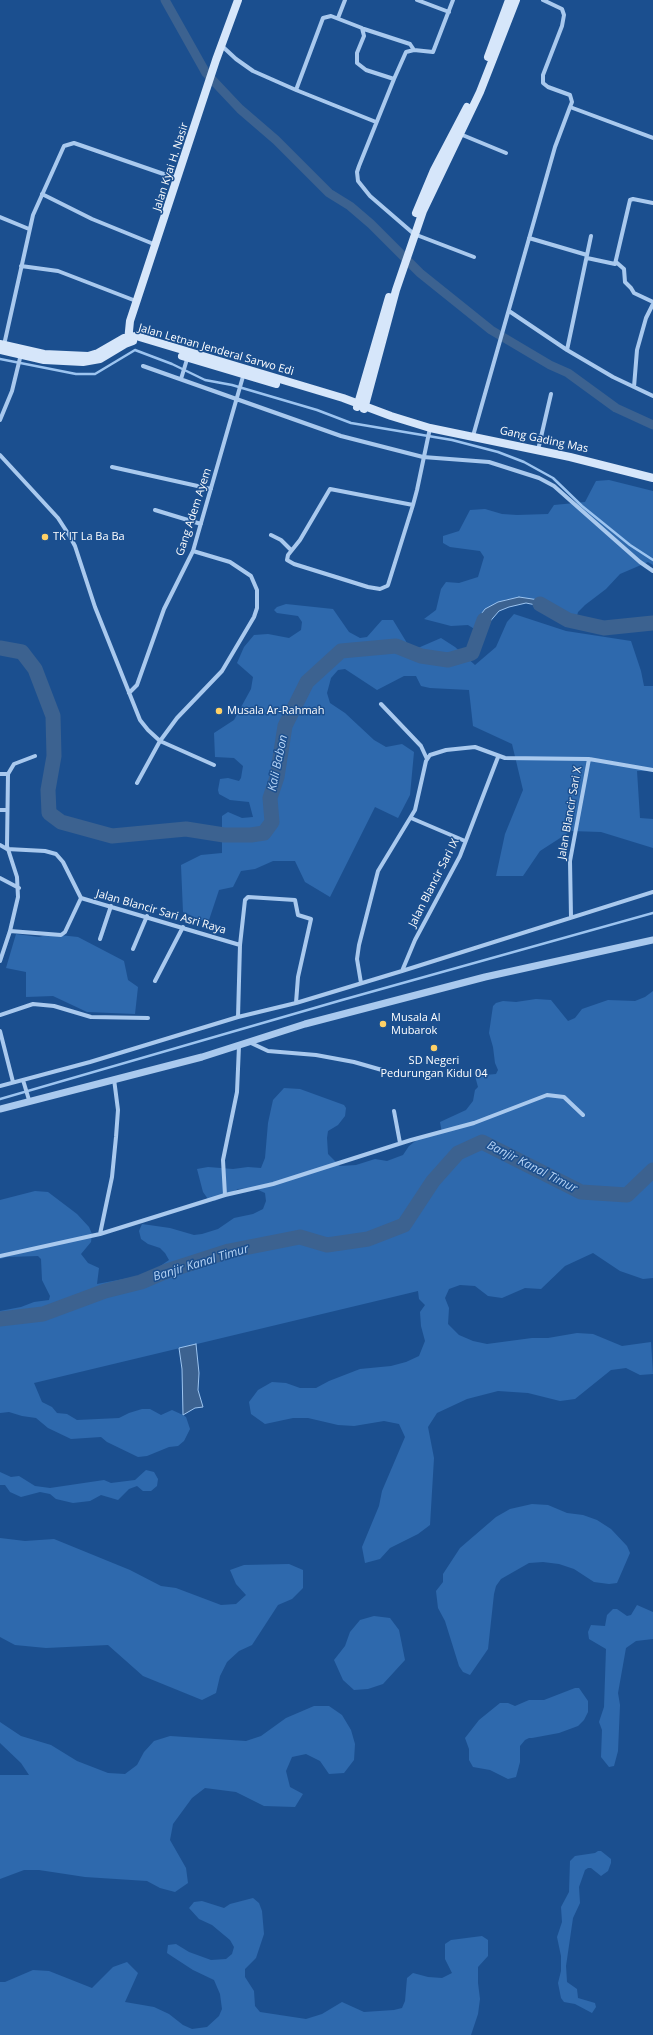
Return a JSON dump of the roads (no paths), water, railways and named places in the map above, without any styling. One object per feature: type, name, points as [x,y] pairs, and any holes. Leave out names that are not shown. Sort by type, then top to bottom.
[{"type":"main road","name":"Jalan Kyai H. Nasir","points":[[128,340],[130,321],[157,245],[221,45],[238,0]]},
{"type":"main road","points":[[485,70],[509,0]]},
{"type":"main road","points":[[363,407],[393,292],[412,232],[516,0]]},
{"type":"main road","name":"Jalan Letnan Jenderal Sarwo Edi","points":[[1,346],[21,355],[44,360],[89,362],[106,357],[128,340],[141,342],[187,358],[363,407]]},
{"type":"main road","name":"Gang Gading Mas","points":[[363,407],[429,431],[473,436],[653,478]]},
{"type":"street","points":[[338,18],[345,0]]},
{"type":"street","points":[[417,0],[449,12]]},
{"type":"street","points":[[453,0],[433,52],[414,50],[405,53],[357,172],[358,180],[370,196],[412,232],[474,257]]},
{"type":"street","points":[[473,436],[555,147],[572,102],[570,95],[548,87],[544,83],[544,75],[562,26],[564,16],[562,9],[543,0]]},
{"type":"street","points":[[296,90],[323,18],[331,16],[353,23],[364,30],[410,44],[414,50]]},
{"type":"street","points":[[364,30],[364,36],[357,53],[357,63],[366,70],[394,79]]},
{"type":"street","points":[[221,45],[236,59],[253,71],[376,122]]},
{"type":"street","points":[[570,107],[653,138]]},
{"type":"street","points":[[457,133],[506,153]]},
{"type":"street","points":[[1,346],[29,228],[42,194],[64,146],[74,143],[178,179]]},
{"type":"street","points":[[42,194],[92,219],[157,245]]},
{"type":"street","points":[[616,262],[630,200],[633,199],[653,202]]},
{"type":"street","points":[[0,217],[29,228]]},
{"type":"street","points":[[567,350],[591,236]]},
{"type":"street","points":[[529,238],[614,264],[616,262]]},
{"type":"street","points":[[616,262],[624,269],[625,282],[632,288],[634,293],[653,303],[646,318],[637,350],[634,388]]},
{"type":"street","points":[[21,266],[58,271],[137,302]]},
{"type":"street","points":[[509,311],[567,350],[634,388],[653,396]]},
{"type":"street","points":[[0,420],[17,374],[21,355]]},
{"type":"street","points":[[181,378],[187,358]]},
{"type":"street","points":[[143,366],[181,378],[341,436],[424,455],[489,462],[501,467],[518,470],[544,480],[554,486],[640,562],[653,571]]},
{"type":"street","name":"Gang Adem Ayem","points":[[129,693],[137,685],[164,609],[192,551],[244,374]]},
{"type":"street","points":[[538,450],[551,394]]},
{"type":"street","points":[[413,505],[331,489],[300,540],[291,550],[287,558],[291,562],[368,587],[383,588],[388,585],[413,505],[429,431]]},
{"type":"street","points":[[0,455],[58,518],[75,546],[95,607],[140,720],[148,730],[160,740],[214,765]]},
{"type":"street","points":[[112,467],[211,489]]},
{"type":"street","points":[[155,510],[201,524]]},
{"type":"street","points":[[271,535],[281,540],[291,550]]},
{"type":"street","points":[[137,783],[160,740],[177,718],[222,671],[254,617],[257,608],[257,590],[251,576],[230,562],[192,551]]},
{"type":"street","points":[[381,704],[421,746],[427,759]]},
{"type":"street","points":[[361,983],[357,959],[359,944],[378,871],[390,849],[411,818],[419,797],[427,759],[430,755],[435,752],[475,747],[498,757],[522,759],[589,760],[653,770]]},
{"type":"street","points":[[0,961],[16,910],[18,888],[7,849],[8,774],[14,764],[35,756]]},
{"type":"street","name":"Jalan Blancir Sari IX","points":[[402,971],[415,940],[460,856],[498,757]]},
{"type":"street","name":"Jalan Blancir Sari X","points":[[571,917],[570,861],[589,760]]},
{"type":"street","points":[[0,774],[8,774]]},
{"type":"street","points":[[0,810],[7,810]]},
{"type":"street","points":[[411,818],[465,841]]},
{"type":"street","points":[[0,845],[7,849]]},
{"type":"street","name":"Jalan Blancir Sari Asri Raya","points":[[7,849],[45,851],[56,854],[63,862],[81,898],[240,944]]},
{"type":"street","points":[[0,878],[18,888]]},
{"type":"street","points":[[0,1086],[90,1062],[238,1017],[296,1003],[532,931],[571,917],[653,892]]},
{"type":"street","points":[[10,930],[61,935],[81,898]]},
{"type":"street","points":[[238,1017],[240,944],[246,898],[295,900],[298,915],[311,920],[298,977],[296,1003]]},
{"type":"street","points":[[100,939],[111,906]]},
{"type":"street","points":[[133,949],[147,916]]},
{"type":"street","points":[[155,981],[183,927]]},
{"type":"street","points":[[0,1109],[28,1098],[42,1097],[239,1046],[305,1024],[485,976],[653,940]]},
{"type":"street","points":[[0,1015],[33,1004],[54,1006],[91,1017],[148,1018]]},
{"type":"street","points":[[0,1031],[13,1082]]},
{"type":"street","points":[[251,1042],[268,1051],[316,1055],[354,1062],[382,1070]]},
{"type":"street","points":[[225,1195],[223,1160],[237,1092],[239,1046]]},
{"type":"street","points":[[100,1234],[112,1177],[118,1110],[114,1079]]},
{"type":"street","points":[[23,1080],[28,1098]]},
{"type":"street","points":[[0,1256],[100,1234],[225,1195],[273,1184],[400,1143],[474,1123],[547,1096],[564,1097],[583,1115]]},
{"type":"street","points":[[394,1111],[400,1143]]},
{"type":"waterway","points":[[165,0],[206,73],[240,109],[276,140],[329,193],[350,206],[371,224],[420,273],[491,330],[550,365],[568,373],[616,408],[653,425]]},
{"type":"waterway","points":[[0,359],[76,374],[95,374],[135,350],[172,364],[205,380],[232,385],[317,410],[351,423],[452,440],[498,452],[524,462],[553,478],[582,506],[630,545],[653,560]]},
{"type":"waterway","name":"Kali Babon","points":[[540,604],[568,620],[604,628],[653,623]]},
{"type":"waterway","name":"Kali Babon","points":[[0,648],[22,652],[35,669],[53,716],[54,756],[48,790],[49,813],[61,822],[112,836],[186,829],[224,835],[251,835],[264,833],[272,822],[270,798],[277,777],[285,726],[307,682],[341,651],[396,646],[421,656],[448,660],[472,653],[484,620]]},
{"type":"waterway","points":[[0,1099],[342,1000],[653,913]]},
{"type":"waterway","name":"Banjir Kanal Timur","points":[[0,1319],[43,1314],[105,1291],[141,1282],[167,1271],[229,1251],[300,1237],[327,1245],[368,1239],[404,1225],[433,1181],[458,1153],[482,1142],[581,1192],[627,1195],[653,1170]]},
{"type":"place","name":"TK IT La Ba Ba","points":[[45,537]]},
{"type":"place","name":"Musala Ar-Rahmah","points":[[219,711]]},
{"type":"place","name":"Musala Al Mubarok","points":[[383,1024]]},
{"type":"place","name":"SD Negeri Pedurungan Kidul 04","points":[[434,1048]]}]
